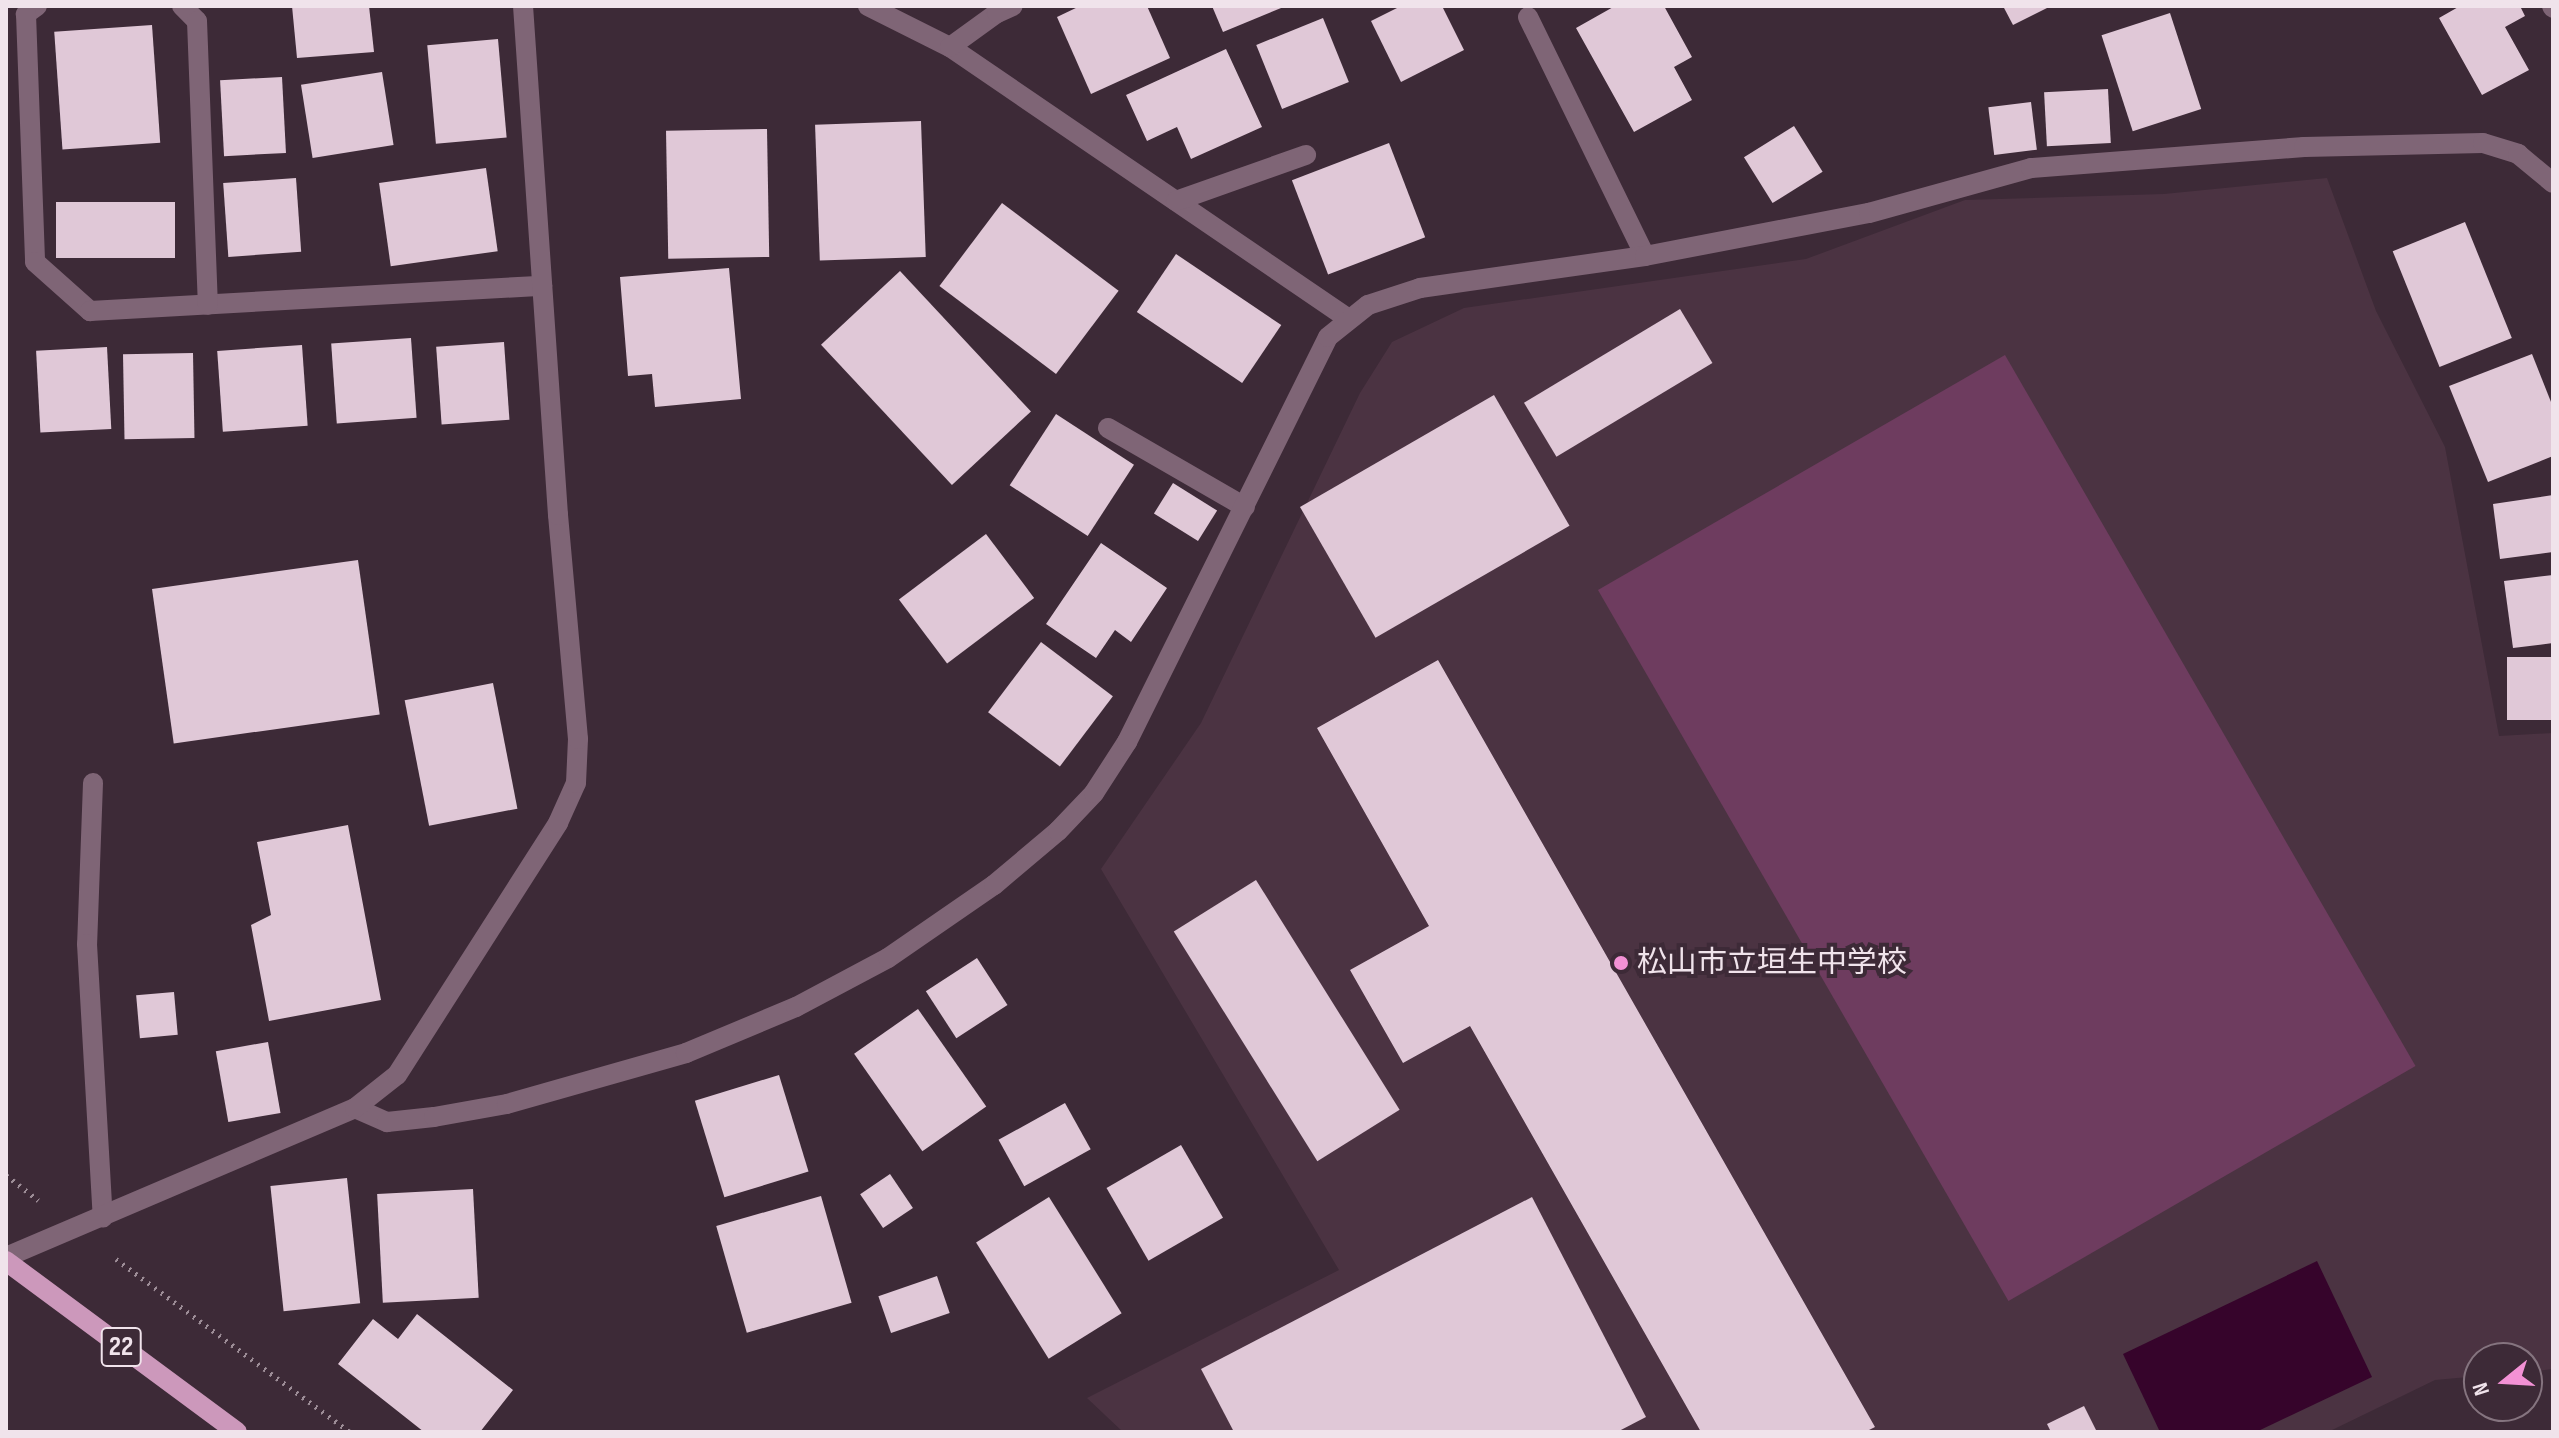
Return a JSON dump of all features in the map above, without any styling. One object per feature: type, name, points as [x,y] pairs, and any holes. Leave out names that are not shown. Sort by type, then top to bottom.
[{"type":"main road","name":"22","points":[[6,1259],[237,1432]]},
{"type":"street","points":[[37,6],[26,14],[35,262],[90,311],[542,286]]},
{"type":"street","points":[[182,6],[197,21],[208,305]]},
{"type":"street","points":[[6,1259],[355,1108],[397,1075],[558,823],[576,783],[578,739],[523,6]]},
{"type":"street","points":[[868,6],[950,47],[1348,319]]},
{"type":"street","points":[[950,47],[997,13],[1013,6]]},
{"type":"street","points":[[1528,17],[1645,256]]},
{"type":"street","points":[[355,1108],[387,1122],[507,1104],[686,1053],[796,1007],[888,958],[994,885],[1058,831],[1094,793],[1127,742],[1328,337],[1368,305],[1420,288],[1645,256],[1869,213],[2031,168],[2304,147],[2483,143],[2518,154],[2553,183]]},
{"type":"street","points":[[1176,201],[1306,155]]},
{"type":"street","points":[[1108,428],[1245,507]]},
{"type":"street","points":[[93,783],[87,944],[103,1218]]},
{"type":"path","points":[[6,1175],[350,1432]]},
{"type":"shaded area","points":[[2327,178],[2376,311],[2445,447],[2499,736],[2553,733],[2553,1369],[2543,1370],[2543,1342],[2463,1342],[2463,1377],[2435,1380],[2328,1432],[1123,1432],[1087,1398],[1339,1270],[1101,869],[1201,723],[1360,393],[1392,342],[1464,308],[1806,259],[1965,200],[2164,194]]},
{"type":"shaded area","points":[[2005,355],[2416,1066],[2008,1301],[1598,590]]},
{"type":"shaded area","points":[[2317,1261],[2372,1377],[2256,1432],[2160,1432],[2123,1354]]},
{"type":"building","points":[[292,6],[369,6],[374,52],[297,58]]},
{"type":"building","points":[[1080,6],[1147,6],[1170,58],[1091,94],[1057,17]]},
{"type":"building","points":[[1212,6],[1286,6],[1223,32]]},
{"type":"building","points":[[1401,6],[1442,6],[1464,50],[1401,82],[1371,21]]},
{"type":"building","points":[[1615,6],[1664,6],[1692,57],[1674,67],[1692,100],[1634,132],[1576,28]]},
{"type":"building","points":[[2003,6],[2051,6],[2013,25]]},
{"type":"building","points":[[2460,6],[2520,6],[2525,16],[2505,27],[2529,70],[2482,95],[2439,18]]},
{"type":"building","points":[[2170,13],[2201,109],[2133,131],[2102,35]]},
{"type":"building","points":[[1323,18],[1349,82],[1282,109],[1256,45]]},
{"type":"building","points":[[152,25],[160,143],[62,150],[54,32]]},
{"type":"building","points":[[498,39],[507,138],[436,144],[427,45]]},
{"type":"building","points":[[1226,49],[1262,127],[1191,159],[1177,127],[1147,141],[1126,95]]},
{"type":"building","points":[[382,72],[394,145],[313,158],[301,85]]},
{"type":"building","points":[[282,77],[286,153],[224,156],[220,80]]},
{"type":"building","points":[[2108,89],[2111,143],[2047,146],[2044,92]]},
{"type":"building","points":[[2031,102],[2037,150],[1994,155],[1988,107]]},
{"type":"building","points":[[921,121],[926,257],[820,261],[815,125]]},
{"type":"building","points":[[1794,126],[1823,172],[1773,203],[1744,157]]},
{"type":"building","points":[[767,129],[769,257],[668,259],[666,131]]},
{"type":"building","points":[[1389,143],[1425,237],[1328,275],[1292,180]]},
{"type":"building","points":[[486,168],[498,251],[391,266],[379,183]]},
{"type":"building","points":[[296,178],[301,252],[228,257],[223,183]]},
{"type":"building","points":[[56,202],[175,202],[175,258],[56,258]]},
{"type":"building","points":[[1002,203],[1119,291],[1056,374],[939,286]]},
{"type":"building","points":[[2465,222],[2512,338],[2440,367],[2393,251]]},
{"type":"building","points":[[1176,254],[1281,325],[1242,383],[1137,312]]},
{"type":"building","points":[[729,268],[741,399],[655,407],[652,374],[628,376],[620,277]]},
{"type":"building","points":[[900,271],[1031,411],[952,485],[821,345]]},
{"type":"building","points":[[1680,309],[1712,363],[1556,457],[1524,403]]},
{"type":"building","points":[[411,338],[417,418],[337,423],[331,344]]},
{"type":"building","points":[[504,342],[509,420],[442,425],[436,347]]},
{"type":"building","points":[[302,345],[308,426],[223,432],[217,351]]},
{"type":"building","points":[[107,347],[111,429],[40,433],[36,351]]},
{"type":"building","points":[[193,353],[194,438],[124,439],[123,354]]},
{"type":"building","points":[[2532,354],[2553,407],[2553,456],[2488,482],[2449,386]]},
{"type":"building","points":[[1494,395],[1570,526],[1376,638],[1300,507]]},
{"type":"building","points":[[1056,414],[1134,465],[1088,536],[1010,485]]},
{"type":"building","points":[[1173,483],[1217,511],[1198,541],[1154,514]]},
{"type":"building","points":[[2553,495],[2553,552],[2500,559],[2493,504]]},
{"type":"building","points":[[986,534],[1034,598],[947,663],[899,600]]},
{"type":"building","points":[[1101,543],[1167,588],[1131,642],[1115,630],[1096,658],[1046,624]]},
{"type":"building","points":[[358,560],[380,714],[174,743],[152,589]]},
{"type":"building","points":[[2553,575],[2553,643],[2513,648],[2504,581]]},
{"type":"building","points":[[1041,642],[1113,696],[1060,766],[988,712]]},
{"type":"building","points":[[2507,657],[2553,657],[2553,720],[2507,720]]},
{"type":"building","points":[[1438,660],[1875,1427],[1865,1432],[1701,1432],[1470,1026],[1403,1063],[1350,970],[1429,926],[1317,728]]},
{"type":"building","points":[[493,683],[517,809],[429,826],[405,700]]},
{"type":"building","points":[[348,825],[381,1000],[269,1021],[251,925],[271,915],[257,842]]},
{"type":"building","points":[[1256,880],[1400,1110],[1317,1161],[1174,931]]},
{"type":"building","points":[[977,958],[1007,1005],[956,1038],[926,991]]},
{"type":"building","points":[[174,992],[178,1035],[140,1038],[136,995]]},
{"type":"building","points":[[918,1009],[986,1106],[922,1151],[854,1054]]},
{"type":"building","points":[[268,1042],[281,1113],[228,1122],[216,1051]]},
{"type":"building","points":[[779,1075],[809,1172],[724,1197],[695,1101]]},
{"type":"building","points":[[1065,1103],[1091,1149],[1024,1186],[999,1140]]},
{"type":"building","points":[[1181,1145],[1223,1218],[1149,1261],[1107,1188]]},
{"type":"building","points":[[890,1174],[913,1208],[883,1228],[860,1194]]},
{"type":"building","points":[[347,1178],[360,1303],[284,1311],[270,1186]]},
{"type":"building","points":[[473,1189],[479,1298],[383,1303],[377,1194]]},
{"type":"building","points":[[821,1196],[852,1303],[747,1333],[716,1226]]},
{"type":"building","points":[[1049,1197],[1122,1313],[1049,1359],[976,1243]]},
{"type":"building","points":[[1532,1197],[1646,1417],[1617,1432],[1234,1432],[1201,1369]]},
{"type":"building","points":[[937,1276],[950,1313],[891,1333],[878,1296]]},
{"type":"building","points":[[417,1314],[513,1390],[480,1432],[424,1432],[338,1364],[373,1319],[398,1339]]},
{"type":"building","points":[[2084,1406],[2097,1432],[2051,1432],[2047,1424]]},
{"type":"place","name":"松山市立垣生中学校","points":[[1621,963]]}]
